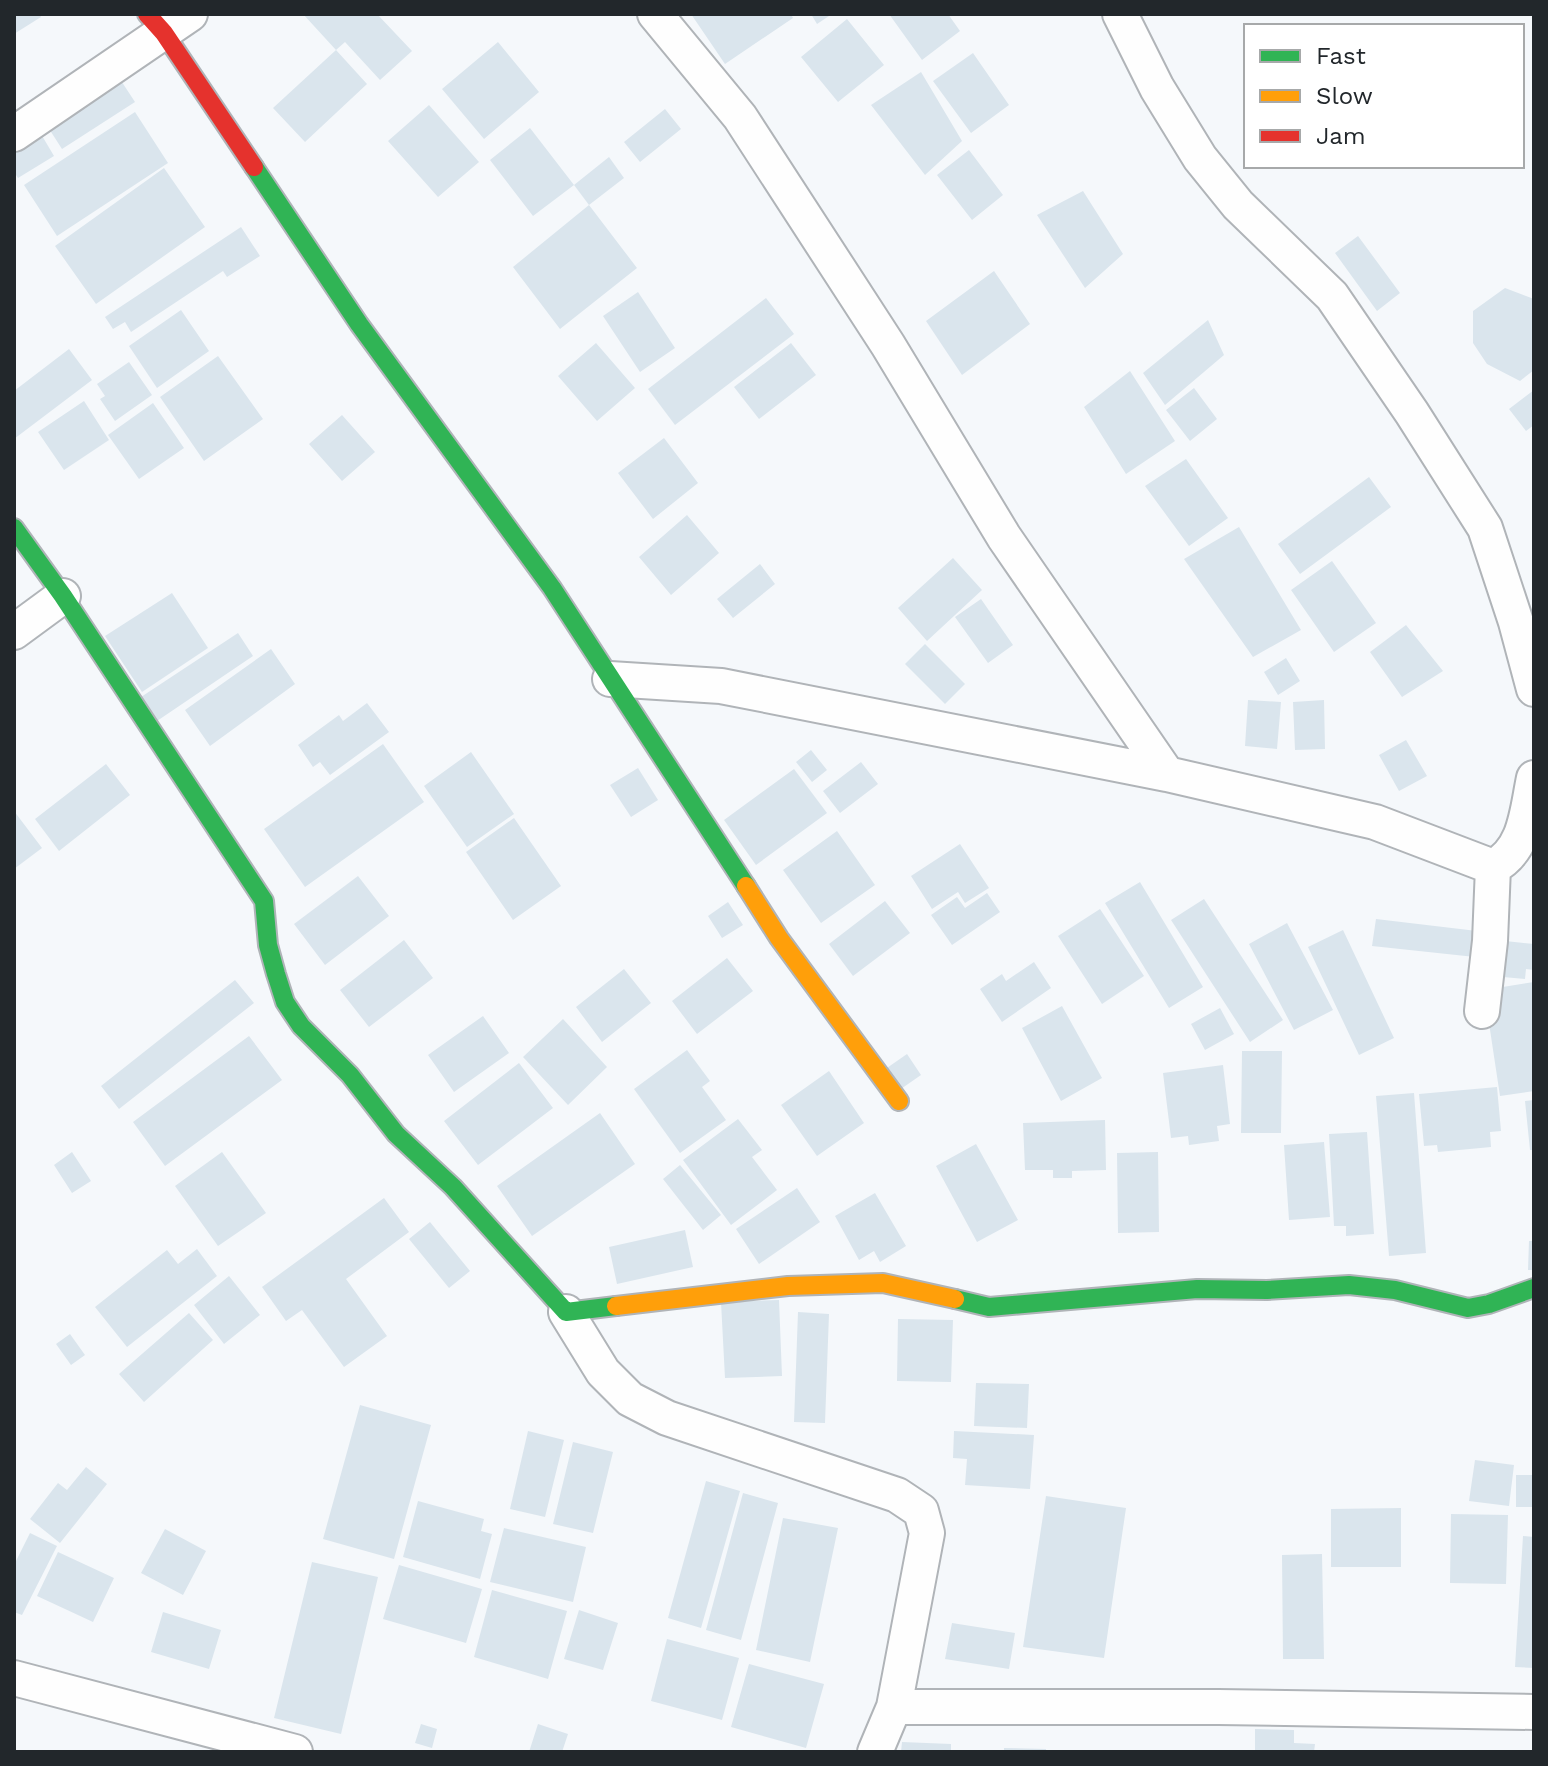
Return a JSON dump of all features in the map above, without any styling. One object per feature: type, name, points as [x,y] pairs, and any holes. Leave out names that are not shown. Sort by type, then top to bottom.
[{"type":"street","points":[[655,14],[740,117],[888,345],[1004,537],[1167,774]]},
{"type":"street","points":[[1120,14],[1157,88],[1200,158],[1238,205],[1332,296],[1485,528],[1534,689]]},
{"type":"street","points":[[14,134],[167,20],[359,324],[552,588],[779,938],[899,1101]]},
{"type":"street","points":[[14,528],[63,596],[264,901],[268,945],[276,974],[285,1002],[301,1026],[350,1075],[396,1134],[453,1187],[566,1312],[603,1372],[630,1399],[667,1418],[897,1495],[921,1511],[927,1533],[894,1707],[875,1752]]},
{"type":"street","points":[[14,632],[63,596]]},
{"type":"street","points":[[610,679],[721,686],[1167,774],[1375,822],[1493,867],[1507,860],[1520,840],[1534,778]]},
{"type":"street","points":[[1482,1011],[1490,941],[1493,867]]},
{"type":"street","points":[[566,1312],[788,1286],[883,1283],[989,1307],[1197,1289],[1267,1290],[1349,1285],[1395,1290],[1468,1308],[1534,1288]]},
{"type":"street","points":[[14,1678],[295,1752]]},
{"type":"street","points":[[894,1707],[1218,1707],[1534,1712]]},
{"type":"building","points":[[14,14],[39,14],[41,17],[14,34]]},
{"type":"building","points":[[303,14],[377,14],[412,51],[380,80],[345,42],[336,50]]},
{"type":"building","points":[[691,14],[791,14],[793,18],[725,64]]},
{"type":"building","points":[[811,14],[832,14],[817,24]]},
{"type":"building","points":[[889,14],[948,14],[960,31],[922,60]]},
{"type":"building","points":[[847,19],[884,65],[838,102],[801,57]]},
{"type":"building","points":[[498,42],[539,92],[484,139],[442,89]]},
{"type":"building","points":[[336,50],[367,84],[305,142],[273,108]]},
{"type":"building","points":[[973,53],[1009,105],[971,133],[933,81]]},
{"type":"building","points":[[921,72],[962,141],[925,175],[871,105]]},
{"type":"building","points":[[116,73],[135,102],[62,149],[44,121]]},
{"type":"building","points":[[429,105],[479,162],[438,197],[388,141]]},
{"type":"building","points":[[665,109],[681,129],[640,162],[624,142]]},
{"type":"building","points":[[135,112],[168,163],[57,236],[24,185]]},
{"type":"building","points":[[530,128],[574,185],[533,216],[490,160]]},
{"type":"building","points":[[38,129],[54,156],[18,178],[14,172],[14,144]]},
{"type":"building","points":[[969,150],[1003,195],[972,220],[937,175]]},
{"type":"building","points":[[609,157],[624,178],[589,205],[574,185]]},
{"type":"building","points":[[164,168],[205,227],[96,304],[55,246]]},
{"type":"building","points":[[1083,191],[1123,254],[1085,288],[1037,215]]},
{"type":"building","points":[[589,205],[637,268],[560,329],[513,267]]},
{"type":"building","points":[[241,227],[260,256],[227,277],[223,271],[131,332],[125,322],[113,329],[105,317]]},
{"type":"building","points":[[1358,236],[1400,293],[1377,311],[1335,253]]},
{"type":"building","points":[[994,271],[1030,324],[962,375],[926,321]]},
{"type":"building","points":[[1505,288],[1534,299],[1534,370],[1520,381],[1487,364],[1473,343],[1473,311]]},
{"type":"building","points":[[638,292],[675,348],[640,372],[603,316]]},
{"type":"building","points":[[766,298],[794,334],[675,425],[648,389]]},
{"type":"building","points":[[181,310],[209,351],[157,388],[129,346]]},
{"type":"building","points":[[1208,320],[1224,355],[1165,405],[1143,373]]},
{"type":"building","points":[[596,343],[635,388],[597,421],[558,376]]},
{"type":"building","points":[[791,343],[816,375],[759,419],[734,387]]},
{"type":"building","points":[[69,349],[92,380],[14,439],[14,391]]},
{"type":"building","points":[[218,356],[263,419],[204,461],[160,397]]},
{"type":"building","points":[[129,362],[152,395],[115,421],[100,399],[105,396],[97,384]]},
{"type":"building","points":[[1130,371],[1175,441],[1126,474],[1084,407]]},
{"type":"building","points":[[1194,388],[1217,419],[1190,441],[1166,410]]},
{"type":"building","points":[[1534,390],[1534,425],[1526,431],[1509,409]]},
{"type":"building","points":[[84,401],[109,440],[64,470],[38,432]]},
{"type":"building","points":[[153,403],[184,448],[139,479],[108,435]]},
{"type":"building","points":[[342,415],[375,452],[342,481],[309,444]]},
{"type":"building","points":[[664,438],[698,483],[653,519],[618,473]]},
{"type":"building","points":[[1186,459],[1228,518],[1189,546],[1145,486]]},
{"type":"building","points":[[1369,477],[1391,507],[1300,574],[1278,544]]},
{"type":"building","points":[[687,515],[719,553],[671,595],[639,557]]},
{"type":"building","points":[[1239,527],[1301,630],[1253,657],[1184,559]]},
{"type":"building","points":[[953,558],[982,590],[927,641],[898,608]]},
{"type":"building","points":[[1332,561],[1376,623],[1334,652],[1291,590]]},
{"type":"building","points":[[760,564],[775,584],[733,618],[717,599]]},
{"type":"building","points":[[172,593],[208,648],[142,692],[105,636]]},
{"type":"building","points":[[981,599],[1013,645],[988,663],[955,617]]},
{"type":"building","points":[[1406,625],[1443,671],[1402,697],[1370,652]]},
{"type":"building","points":[[238,633],[253,656],[157,721],[141,697]]},
{"type":"building","points":[[925,644],[965,684],[945,704],[905,664]]},
{"type":"building","points":[[271,649],[295,684],[210,746],[185,710]]},
{"type":"building","points":[[1286,658],[1300,681],[1278,695],[1264,672]]},
{"type":"building","points":[[1248,700],[1281,702],[1277,749],[1245,746]]},
{"type":"building","points":[[1324,700],[1325,749],[1295,750],[1293,702]]},
{"type":"building","points":[[367,703],[389,732],[330,775],[320,762],[313,767],[298,745],[339,715],[343,721]]},
{"type":"building","points":[[1406,740],[1427,776],[1399,791],[1379,755]]},
{"type":"building","points":[[383,744],[424,802],[305,887],[264,829]]},
{"type":"building","points":[[811,750],[827,770],[812,782],[796,762]]},
{"type":"building","points":[[471,752],[514,814],[467,847],[424,786]]},
{"type":"building","points":[[861,762],[878,784],[840,813],[823,791]]},
{"type":"building","points":[[106,764],[130,795],[59,851],[35,819]]},
{"type":"building","points":[[638,768],[658,800],[631,817],[610,785]]},
{"type":"building","points":[[794,769],[827,813],[756,865],[724,820]]},
{"type":"building","points":[[14,811],[42,848],[14,869]]},
{"type":"building","points":[[514,818],[561,886],[513,920],[466,852]]},
{"type":"building","points":[[837,831],[875,885],[821,923],[783,870]]},
{"type":"building","points":[[960,844],[989,888],[965,903],[958,892],[932,909],[911,876]]},
{"type":"building","points":[[358,876],[389,916],[325,965],[294,924]]},
{"type":"building","points":[[1140,882],[1203,987],[1169,1008],[1105,903]]},
{"type":"building","points":[[987,893],[1000,912],[952,945],[931,915],[957,897],[965,908]]},
{"type":"building","points":[[1204,899],[1283,1020],[1250,1042],[1171,920]]},
{"type":"building","points":[[885,901],[910,933],[853,976],[829,944]]},
{"type":"building","points":[[728,902],[743,925],[722,938],[708,916]]},
{"type":"building","points":[[1100,909],[1144,976],[1102,1004],[1058,936]]},
{"type":"building","points":[[1376,919],[1477,931],[1475,957],[1372,946]]},
{"type":"building","points":[[1287,923],[1333,1010],[1294,1030],[1249,944]]},
{"type":"building","points":[[1343,930],[1394,1038],[1359,1055],[1308,947]]},
{"type":"building","points":[[404,940],[433,978],[369,1027],[340,990]]},
{"type":"building","points":[[1496,940],[1534,944],[1534,970],[1526,969],[1525,979],[1492,976]]},
{"type":"building","points":[[727,958],[753,991],[697,1034],[672,1001]]},
{"type":"building","points":[[1034,962],[1051,988],[1002,1022],[980,989],[1002,974],[1006,981]]},
{"type":"building","points":[[624,969],[651,1003],[602,1042],[576,1007]]},
{"type":"building","points":[[235,980],[254,1003],[119,1109],[101,1086]]},
{"type":"building","points":[[1534,982],[1534,1091],[1500,1096],[1484,990]]},
{"type":"building","points":[[1062,1006],[1102,1078],[1061,1101],[1022,1028]]},
{"type":"building","points":[[1220,1008],[1234,1034],[1205,1050],[1191,1024]]},
{"type":"building","points":[[483,1016],[509,1053],[454,1092],[428,1055]]},
{"type":"building","points":[[563,1019],[607,1067],[568,1105],[523,1057]]},
{"type":"building","points":[[249,1036],[282,1080],[165,1166],[133,1122]]},
{"type":"building","points":[[687,1050],[710,1081],[702,1087],[726,1120],[680,1153],[634,1089]]},
{"type":"building","points":[[1242,1051],[1282,1051],[1281,1133],[1241,1133]]},
{"type":"building","points":[[907,1054],[921,1075],[898,1091],[884,1070]]},
{"type":"building","points":[[519,1063],[553,1108],[478,1165],[444,1121]]},
{"type":"building","points":[[1223,1065],[1230,1124],[1217,1126],[1219,1141],[1189,1145],[1188,1136],[1171,1138],[1163,1073]]},
{"type":"building","points":[[829,1071],[864,1123],[817,1156],[781,1105]]},
{"type":"building","points":[[1497,1087],[1501,1131],[1490,1132],[1491,1147],[1438,1152],[1437,1145],[1424,1146],[1419,1094]]},
{"type":"building","points":[[1414,1093],[1426,1253],[1389,1256],[1376,1096]]},
{"type":"building","points":[[1534,1100],[1534,1150],[1530,1150],[1525,1101]]},
{"type":"building","points":[[600,1113],[635,1164],[532,1236],[497,1186]]},
{"type":"building","points":[[738,1119],[762,1150],[752,1157],[777,1190],[731,1225],[683,1160]]},
{"type":"building","points":[[1105,1120],[1106,1170],[1072,1171],[1072,1178],[1053,1178],[1053,1170],[1025,1170],[1023,1123]]},
{"type":"building","points":[[1367,1132],[1374,1234],[1346,1236],[1346,1226],[1334,1226],[1329,1134]]},
{"type":"building","points":[[1324,1142],[1330,1217],[1289,1220],[1284,1145]]},
{"type":"building","points":[[976,1144],[1018,1220],[977,1242],[936,1166]]},
{"type":"building","points":[[72,1152],[91,1181],[72,1193],[54,1165]]},
{"type":"building","points":[[222,1152],[266,1213],[218,1246],[175,1186]]},
{"type":"building","points":[[1158,1152],[1159,1232],[1118,1233],[1117,1153]]},
{"type":"building","points":[[680,1165],[721,1215],[703,1230],[663,1179]]},
{"type":"building","points":[[797,1188],[820,1222],[759,1264],[736,1229]]},
{"type":"building","points":[[875,1193],[906,1246],[880,1262],[874,1251],[859,1260],[835,1216]]},
{"type":"building","points":[[384,1198],[409,1232],[346,1279],[387,1336],[344,1367],[302,1310],[286,1321],[262,1287]]},
{"type":"building","points":[[430,1222],[470,1271],[449,1288],[409,1239]]},
{"type":"building","points":[[685,1230],[693,1267],[617,1284],[609,1247]]},
{"type":"building","points":[[1529,1241],[1534,1241],[1534,1270],[1528,1270]]},
{"type":"building","points":[[197,1249],[217,1276],[127,1347],[95,1307],[167,1250],[178,1264]]},
{"type":"building","points":[[229,1276],[260,1315],[224,1344],[194,1305]]},
{"type":"building","points":[[779,1300],[782,1376],[725,1378],[721,1302]]},
{"type":"building","points":[[798,1312],[829,1314],[825,1423],[794,1422]]},
{"type":"building","points":[[189,1313],[213,1340],[144,1402],[119,1374]]},
{"type":"building","points":[[898,1319],[953,1320],[951,1382],[897,1381]]},
{"type":"building","points":[[70,1334],[85,1355],[71,1365],[56,1344]]},
{"type":"building","points":[[976,1383],[1029,1384],[1027,1428],[974,1426]]},
{"type":"building","points":[[360,1405],[431,1425],[394,1559],[323,1539]]},
{"type":"building","points":[[528,1431],[564,1440],[545,1517],[510,1509]]},
{"type":"building","points":[[954,1431],[1034,1435],[1030,1489],[965,1485],[967,1459],[953,1458]]},
{"type":"building","points":[[573,1442],[613,1452],[593,1533],[553,1524]]},
{"type":"building","points":[[1475,1460],[1514,1465],[1509,1506],[1469,1501]]},
{"type":"building","points":[[86,1467],[107,1484],[60,1543],[30,1519],[58,1483],[67,1490]]},
{"type":"building","points":[[1516,1475],[1534,1475],[1534,1507],[1516,1507]]},
{"type":"building","points":[[706,1481],[740,1491],[701,1628],[668,1618]]},
{"type":"building","points":[[743,1493],[778,1503],[741,1640],[706,1630]]},
{"type":"building","points":[[1046,1496],[1126,1508],[1104,1658],[1023,1647]]},
{"type":"building","points":[[418,1501],[484,1519],[481,1531],[492,1534],[480,1579],[403,1557]]},
{"type":"building","points":[[1401,1508],[1401,1567],[1331,1567],[1331,1509]]},
{"type":"building","points":[[1451,1514],[1508,1515],[1506,1584],[1450,1583]]},
{"type":"building","points":[[783,1518],[838,1528],[810,1662],[756,1650]]},
{"type":"building","points":[[504,1528],[586,1547],[573,1602],[490,1582]]},
{"type":"building","points":[[165,1529],[206,1551],[183,1595],[141,1573]]},
{"type":"building","points":[[30,1533],[57,1546],[22,1615],[14,1612],[14,1565]]},
{"type":"building","points":[[1523,1536],[1534,1537],[1534,1668],[1515,1667]]},
{"type":"building","points":[[58,1552],[114,1578],[93,1622],[37,1596]]},
{"type":"building","points":[[1322,1554],[1324,1659],[1283,1659],[1282,1555]]},
{"type":"building","points":[[312,1562],[378,1577],[341,1734],[274,1718]]},
{"type":"building","points":[[399,1565],[482,1589],[466,1643],[383,1619]]},
{"type":"building","points":[[492,1590],[567,1611],[548,1679],[474,1657]]},
{"type":"building","points":[[579,1610],[618,1623],[603,1670],[564,1659]]},
{"type":"building","points":[[163,1612],[221,1630],[209,1669],[151,1652]]},
{"type":"building","points":[[952,1623],[1015,1633],[1009,1669],[945,1659]]},
{"type":"building","points":[[667,1639],[739,1658],[722,1720],[651,1701]]},
{"type":"building","points":[[749,1664],[824,1684],[806,1748],[731,1727]]},
{"type":"building","points":[[421,1724],[437,1729],[432,1748],[415,1743]]},
{"type":"building","points":[[538,1724],[568,1734],[562,1752],[529,1752]]},
{"type":"building","points":[[1255,1729],[1294,1730],[1294,1743],[1315,1744],[1314,1752],[1255,1752]]},
{"type":"building","points":[[902,1742],[951,1744],[951,1752],[901,1752]]},
{"type":"building","points":[[1004,1748],[1046,1749],[1046,1752],[1004,1752]]},
{"type":"traffic: fast","points":[[254,167],[359,324],[552,588],[746,886]]},
{"type":"traffic: fast","points":[[14,528],[63,596],[264,901],[268,945],[276,974],[285,1002],[301,1026],[350,1075],[396,1134],[453,1187],[566,1312],[616,1306]]},
{"type":"traffic: fast","points":[[955,1299],[989,1307],[1197,1289],[1267,1290],[1349,1285],[1395,1290],[1468,1308],[1534,1288]]},
{"type":"traffic: slow","points":[[746,886],[779,938],[899,1101]]},
{"type":"traffic: slow","points":[[616,1306],[788,1286],[883,1283],[955,1299]]},
{"type":"traffic: jam","points":[[147,14],[164,33],[254,167]]}]
